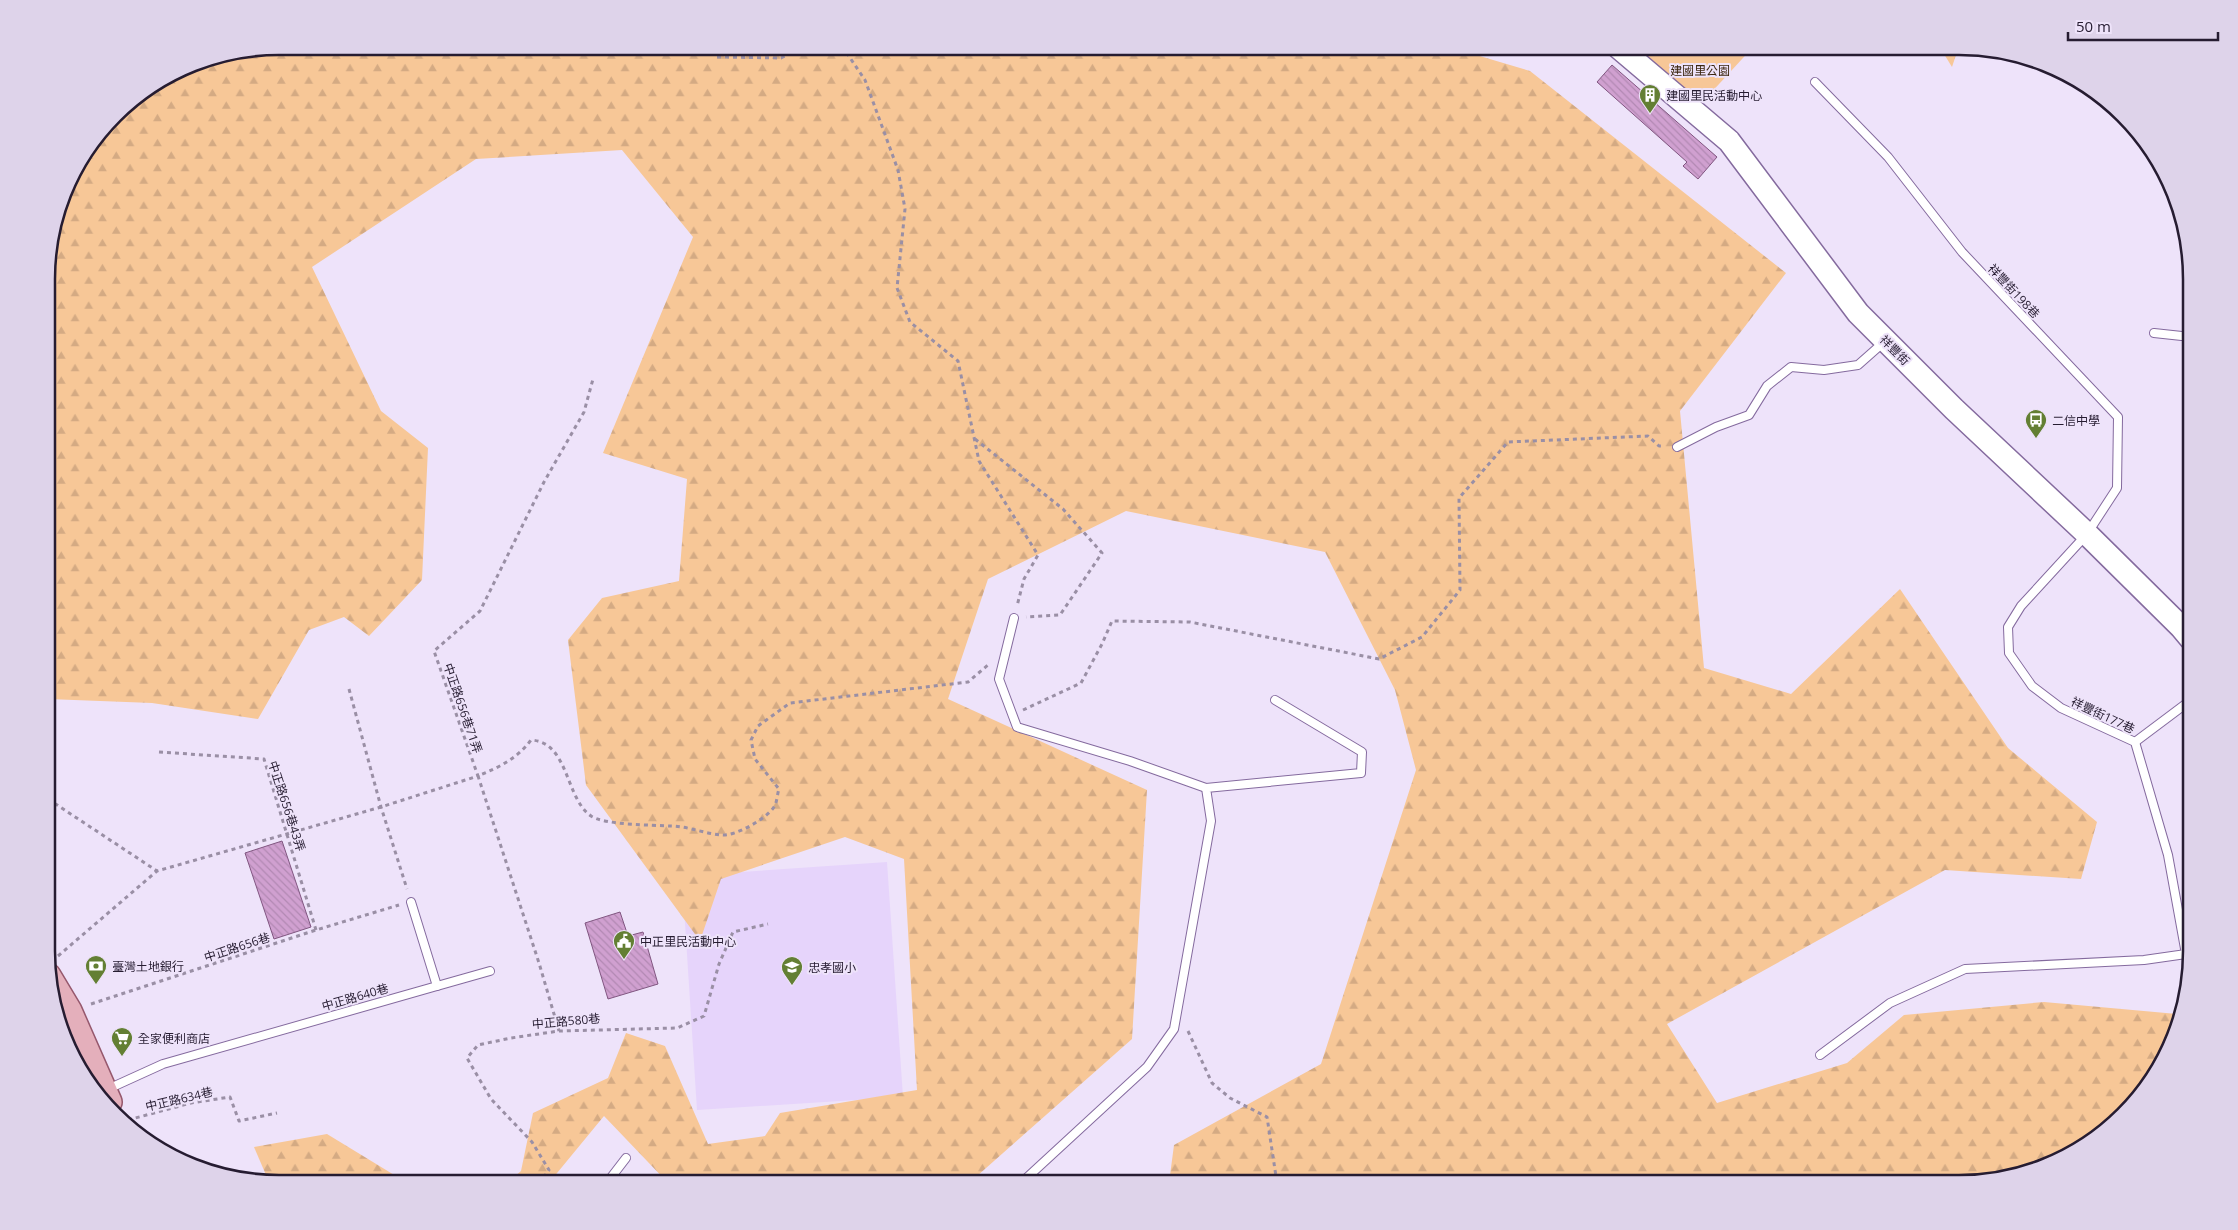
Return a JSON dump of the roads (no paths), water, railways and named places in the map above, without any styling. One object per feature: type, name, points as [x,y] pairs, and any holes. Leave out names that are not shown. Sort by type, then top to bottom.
[{"type":"main road","points":[[57,981],[69,1011],[79,1048],[98,1083]]},
{"type":"street","name":"祥豐街","points":[[1628,55],[1729,141],[1858,313],[1954,409],[2087,534],[2183,630]]},
{"type":"lane","name":"祥豐街198巷","points":[[1816,82],[1888,157],[1962,252],[2118,418],[2117,488],[2087,534]]},
{"type":"lane","points":[[2154,333],[2183,336]]},
{"type":"lane","points":[[1677,447],[1716,427],[1749,415],[1767,386],[1791,367],[1824,370],[1858,365],[1886,340]]},
{"type":"lane","name":"祥豐街177巷","points":[[2087,534],[2021,606],[2008,627],[2009,653],[2032,686],[2061,708],[2135,742],[2168,855],[2183,926]]},
{"type":"lane","points":[[1014,618],[999,679],[1017,727],[1130,761],[1206,788],[1361,773],[1362,752],[1275,700]]},
{"type":"lane","points":[[2135,742],[2183,706]]},
{"type":"lane","points":[[1030,1175],[1147,1067],[1174,1029],[1210,821],[1206,788]]},
{"type":"lane","points":[[411,902],[437,986]]},
{"type":"lane","points":[[1820,1055],[1890,1003],[1965,970],[2144,960],[2183,956]]},
{"type":"lane","name":"中正路640巷","points":[[108,1096],[163,1064],[490,971]]},
{"type":"lane","points":[[613,1175],[626,1158]]},
{"type":"place","name":"建國里民活動中心","points":[[1650,114]]},
{"type":"place","name":"二信中學","points":[[2036,439]]},
{"type":"place","name":"中正里民活動中心","points":[[624,960]]},
{"type":"place","name":"臺灣土地銀行","points":[[96,985]]},
{"type":"place","name":"忠孝國小","points":[[792,986]]},
{"type":"place","name":"全家便利商店","points":[[122,1057]]},
{"type":"park label","name":"建國里公園","points":[[1700,70]]}]
